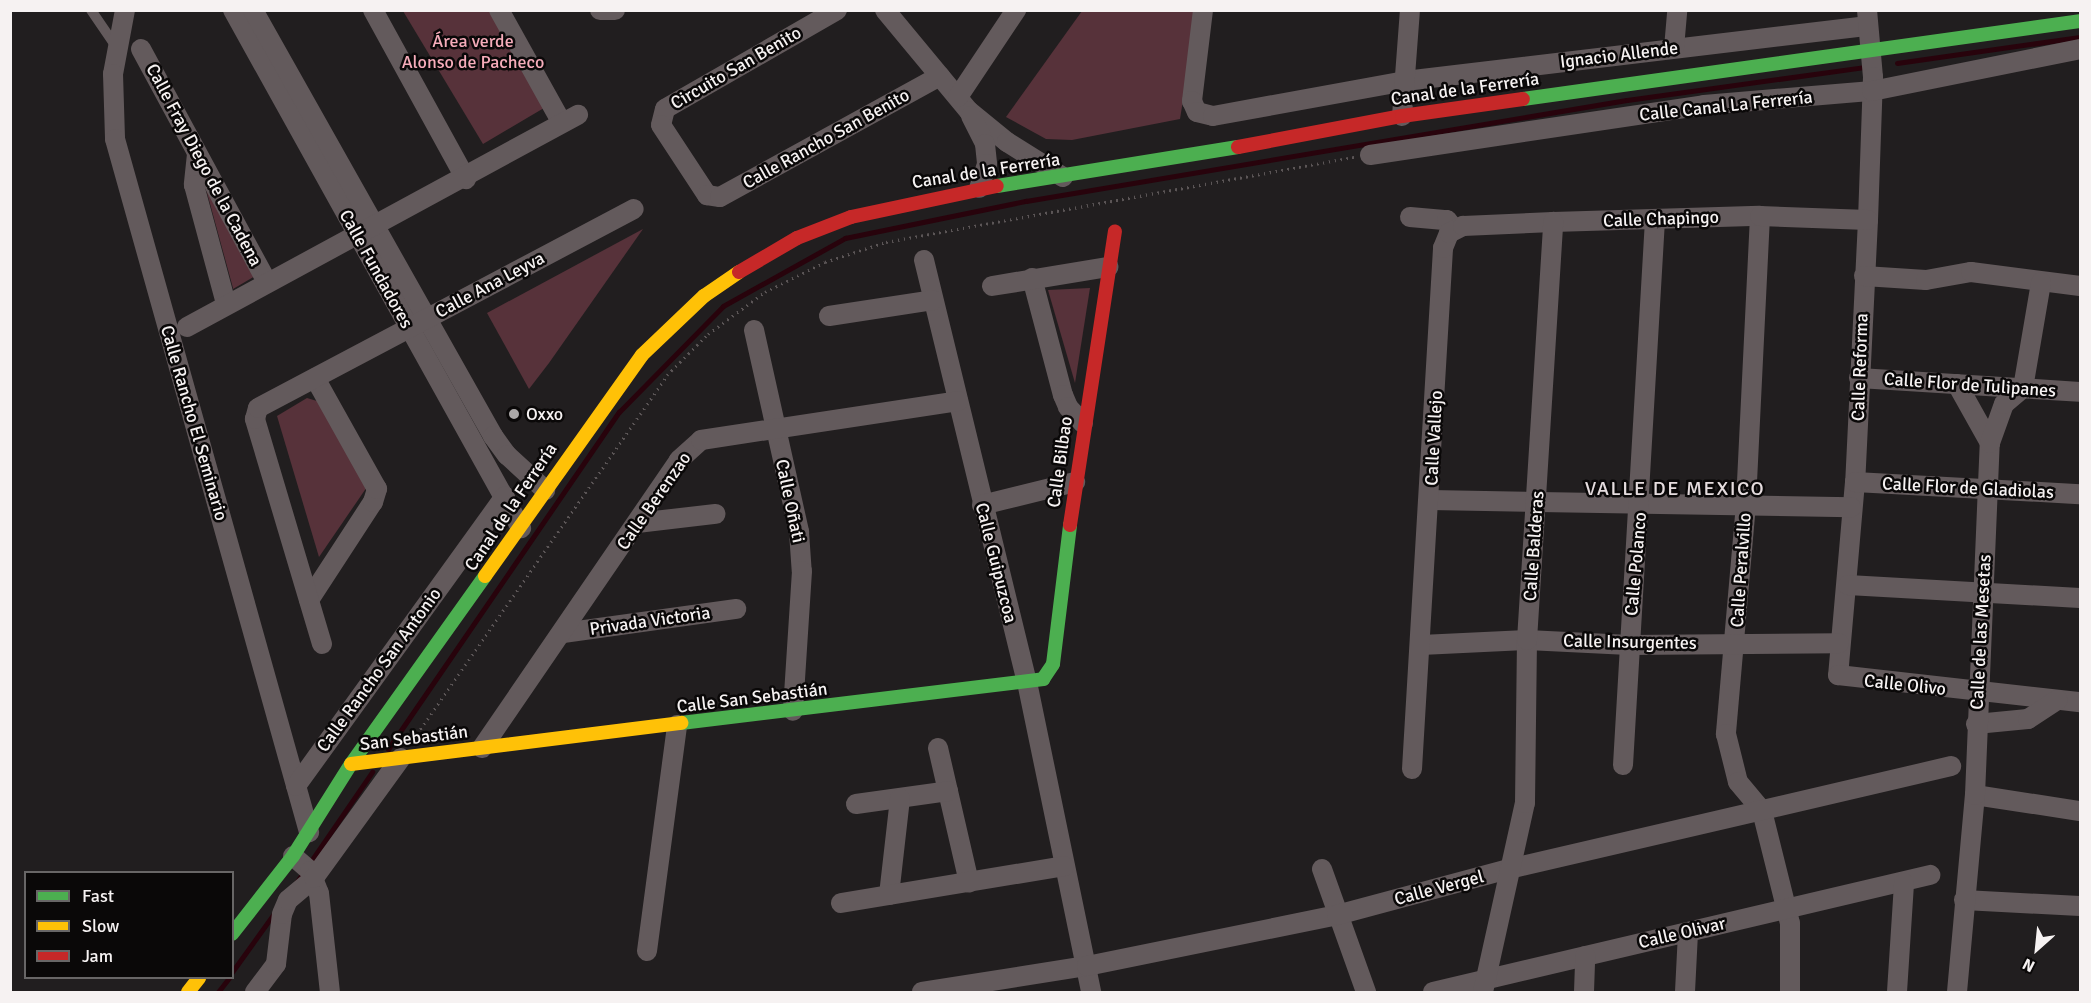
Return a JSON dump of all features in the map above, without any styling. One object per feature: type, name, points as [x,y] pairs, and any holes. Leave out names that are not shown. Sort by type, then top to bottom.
[{"type":"street","name":"Calle Rancho El Seminario","points":[[125,10],[111,93],[115,139],[309,832]]},
{"type":"street","name":"Calle Fundadores","points":[[233,10],[375,225],[417,323],[521,528]]},
{"type":"street","name":"Calle Fundadores","points":[[253,10],[286,88],[357,235],[500,446],[545,490]]},
{"type":"street","points":[[373,10],[466,179]]},
{"type":"street","points":[[187,327],[267,282],[466,179],[570,119],[499,10]]},
{"type":"street","points":[[600,10],[615,10]]},
{"type":"street","name":"Circuito San Benito","points":[[711,197],[703,192],[661,125],[665,109],[837,10]]},
{"type":"street","points":[[963,104],[1016,10]]},
{"type":"street","name":"Ignacio Allende","points":[[1203,10],[1192,101],[1197,112],[1213,116],[1405,81],[1674,48],[1867,18]]},
{"type":"street","points":[[1402,116],[1410,10]]},
{"type":"street","points":[[1674,48],[1677,10]]},
{"type":"street","points":[[889,12],[963,104],[1007,142],[1063,177]]},
{"type":"street","name":"Calle Reforma","points":[[1838,675],[1839,643],[1848,585],[1851,507],[1855,482],[1868,220],[1872,70],[1867,18]]},
{"type":"street","name":"Canal de la Ferrería","points":[[234,932],[304,866],[309,832],[351,764],[642,355],[681,315],[733,275],[772,251],[851,217],[979,188],[1063,177],[1402,116],[1872,70],[2040,20],[2080,21]]},
{"type":"street","name":"Calle Fray Diego de la Cadena","points":[[141,49],[267,282]]},
{"type":"street","name":"Calle Canal La Ferrería","points":[[1370,155],[1704,105],[1872,70],[2080,49]]},
{"type":"street","name":"Calle Rancho San Benito","points":[[711,197],[720,197],[940,76]]},
{"type":"street","points":[[963,104],[985,144],[987,164],[979,188]]},
{"type":"street","points":[[197,154],[194,185],[226,304]]},
{"type":"street","name":"Calle Ana Leyva","points":[[309,600],[255,415],[258,408],[634,209]]},
{"type":"street","name":"Calle Chapingo","points":[[1410,217],[1447,220],[1452,231],[1553,222],[1760,216],[1868,220]]},
{"type":"street","name":"Calle Peralvillo","points":[[1760,216],[1746,504],[1736,642],[1728,699],[1727,743],[1738,782],[1762,811],[1792,935],[1790,993]]},
{"type":"street","name":"Calle Polanco","points":[[1623,765],[1629,645],[1642,502],[1655,220]]},
{"type":"street","name":"Calle Balderas","points":[[1483,986],[1525,803],[1527,640],[1553,222]]},
{"type":"street","name":"Calle Bilbao","points":[[1027,682],[1043,679],[1053,664],[1083,423],[1115,231]]},
{"type":"street","name":"Calle Vallejo","points":[[1412,769],[1430,500],[1443,248],[1452,231]]},
{"type":"street","name":"Calle Guipuzcoa","points":[[924,260],[1027,682],[1091,993]]},
{"type":"street","points":[[992,286],[1108,267]]},
{"type":"street","points":[[1864,276],[1926,280],[1971,272],[2041,283],[2080,286]]},
{"type":"street","points":[[1032,278],[1063,395],[1068,407],[1083,423]]},
{"type":"street","points":[[2023,388],[2041,283]]},
{"type":"street","points":[[829,316],[933,300]]},
{"type":"street","name":"Calle Oñati","points":[[754,330],[801,551],[793,711]]},
{"type":"street","points":[[315,378],[377,489],[373,502],[309,600],[322,644]]},
{"type":"street","name":"Calle Flor de Tulipanes","points":[[1859,378],[2080,392]]},
{"type":"street","points":[[1957,384],[1990,443]]},
{"type":"street","name":"Calle de las Mesetas","points":[[1957,993],[1975,795],[1981,593],[1990,443],[2004,404],[2023,388]]},
{"type":"street","name":"Calle Berenzao","points":[[482,748],[563,633],[679,460],[701,440],[958,402]]},
{"type":"street","points":[[982,505],[1075,482]]},
{"type":"street","name":"Calle Flor de Gladiolas","points":[[1855,482],[2080,494]]},
{"type":"street","name":"Calle Rancho San Antonio","points":[[296,786],[505,496]]},
{"type":"street","points":[[1430,500],[1851,507]]},
{"type":"street","points":[[637,523],[715,514]]},
{"type":"street","points":[[1848,585],[2080,598]]},
{"type":"street","name":"Privada Victoria","points":[[563,633],[736,609]]},
{"type":"street","name":"Calle Insurgentes","points":[[1421,645],[1527,640],[1629,645],[1736,642],[1839,643]]},
{"type":"street","name":"Calle Olivo","points":[[1838,675],[1977,693],[2080,702]]},
{"type":"street","name":"Calle San Sebastián","points":[[482,748],[1027,682]]},
{"type":"street","points":[[1976,724],[2028,719],[2057,700]]},
{"type":"street","points":[[647,951],[677,725]]},
{"type":"street","name":"San Sebastián","points":[[351,764],[482,748]]},
{"type":"street","points":[[938,748],[969,882]]},
{"type":"street","points":[[255,993],[276,964],[282,914],[304,866],[401,758]]},
{"type":"street","name":"Calle Vergel","points":[[922,993],[1087,966],[1337,915],[1509,869],[1952,766]]},
{"type":"street","points":[[856,804],[948,791]]},
{"type":"street","points":[[1975,795],[2080,811]]},
{"type":"street","points":[[890,895],[900,799]]},
{"type":"street","points":[[304,866],[322,909],[330,993]]},
{"type":"street","points":[[841,903],[1064,866]]},
{"type":"street","points":[[1322,869],[1366,993]]},
{"type":"street","name":"Calle Olivar","points":[[1433,993],[1483,986],[1585,956],[1904,883],[1930,875]]},
{"type":"street","points":[[1897,993],[1904,883]]},
{"type":"street","points":[[1964,900],[2080,906]]},
{"type":"street","points":[[1685,993],[1688,932]]},
{"type":"street","points":[[1584,993],[1585,956]]},
{"type":"street","points":[[188,993],[198,979]]},
{"type":"lane","points":[[92,10],[117,49]]},
{"type":"path","points":[[401,758],[667,375],[708,334],[765,292],[825,262],[886,242],[1035,212],[1370,155]]},
{"type":"green space","name":"Área verde Alonso de Pacheco","points":[[403,11],[495,11],[549,105],[483,144]]},
{"type":"green space","points":[[1082,11],[1197,11],[1180,119],[1072,140],[1046,139],[1006,117]]},
{"type":"green space","points":[[206,189],[262,272],[233,289],[233,288]]},
{"type":"green space","points":[[643,229],[549,363],[529,389],[487,313]]},
{"type":"green space","points":[[1090,288],[1075,383],[1048,290]]},
{"type":"green space","points":[[307,398],[327,404],[369,484],[319,557],[277,416]]},
{"type":"waterway","points":[[1897,63],[2080,37]]},
{"type":"waterway","points":[[388,749],[619,412],[723,306],[845,238],[1026,201],[1627,100],[1866,67]]},
{"type":"waterway","points":[[296,883],[372,772]]},
{"type":"waterway","points":[[234,969],[275,912]]},
{"type":"waterway","points":[[218,992],[228,979]]},
{"type":"traffic: fast","points":[[1523,99],[2080,21]]},
{"type":"traffic: fast","points":[[997,186],[1238,147]]},
{"type":"traffic: fast","points":[[681,723],[1043,679],[1053,664],[1070,525]]},
{"type":"traffic: fast","points":[[234,931],[293,856],[351,764],[485,576]]},
{"type":"traffic: slow","points":[[485,576],[642,355],[704,296],[739,272]]},
{"type":"traffic: slow","points":[[351,764],[681,723]]},
{"type":"traffic: slow","points":[[188,992],[198,979]]},
{"type":"traffic: jam","points":[[1238,147],[1402,116],[1523,99]]},
{"type":"traffic: jam","points":[[739,272],[797,238],[851,217],[997,186]]},
{"type":"traffic: jam","points":[[1070,525],[1115,231]]},
{"type":"place","name":"Oxxo","points":[[514,414]]},
{"type":"district","name":"VALLE DE MEXICO","points":[[1675,488]]}]
